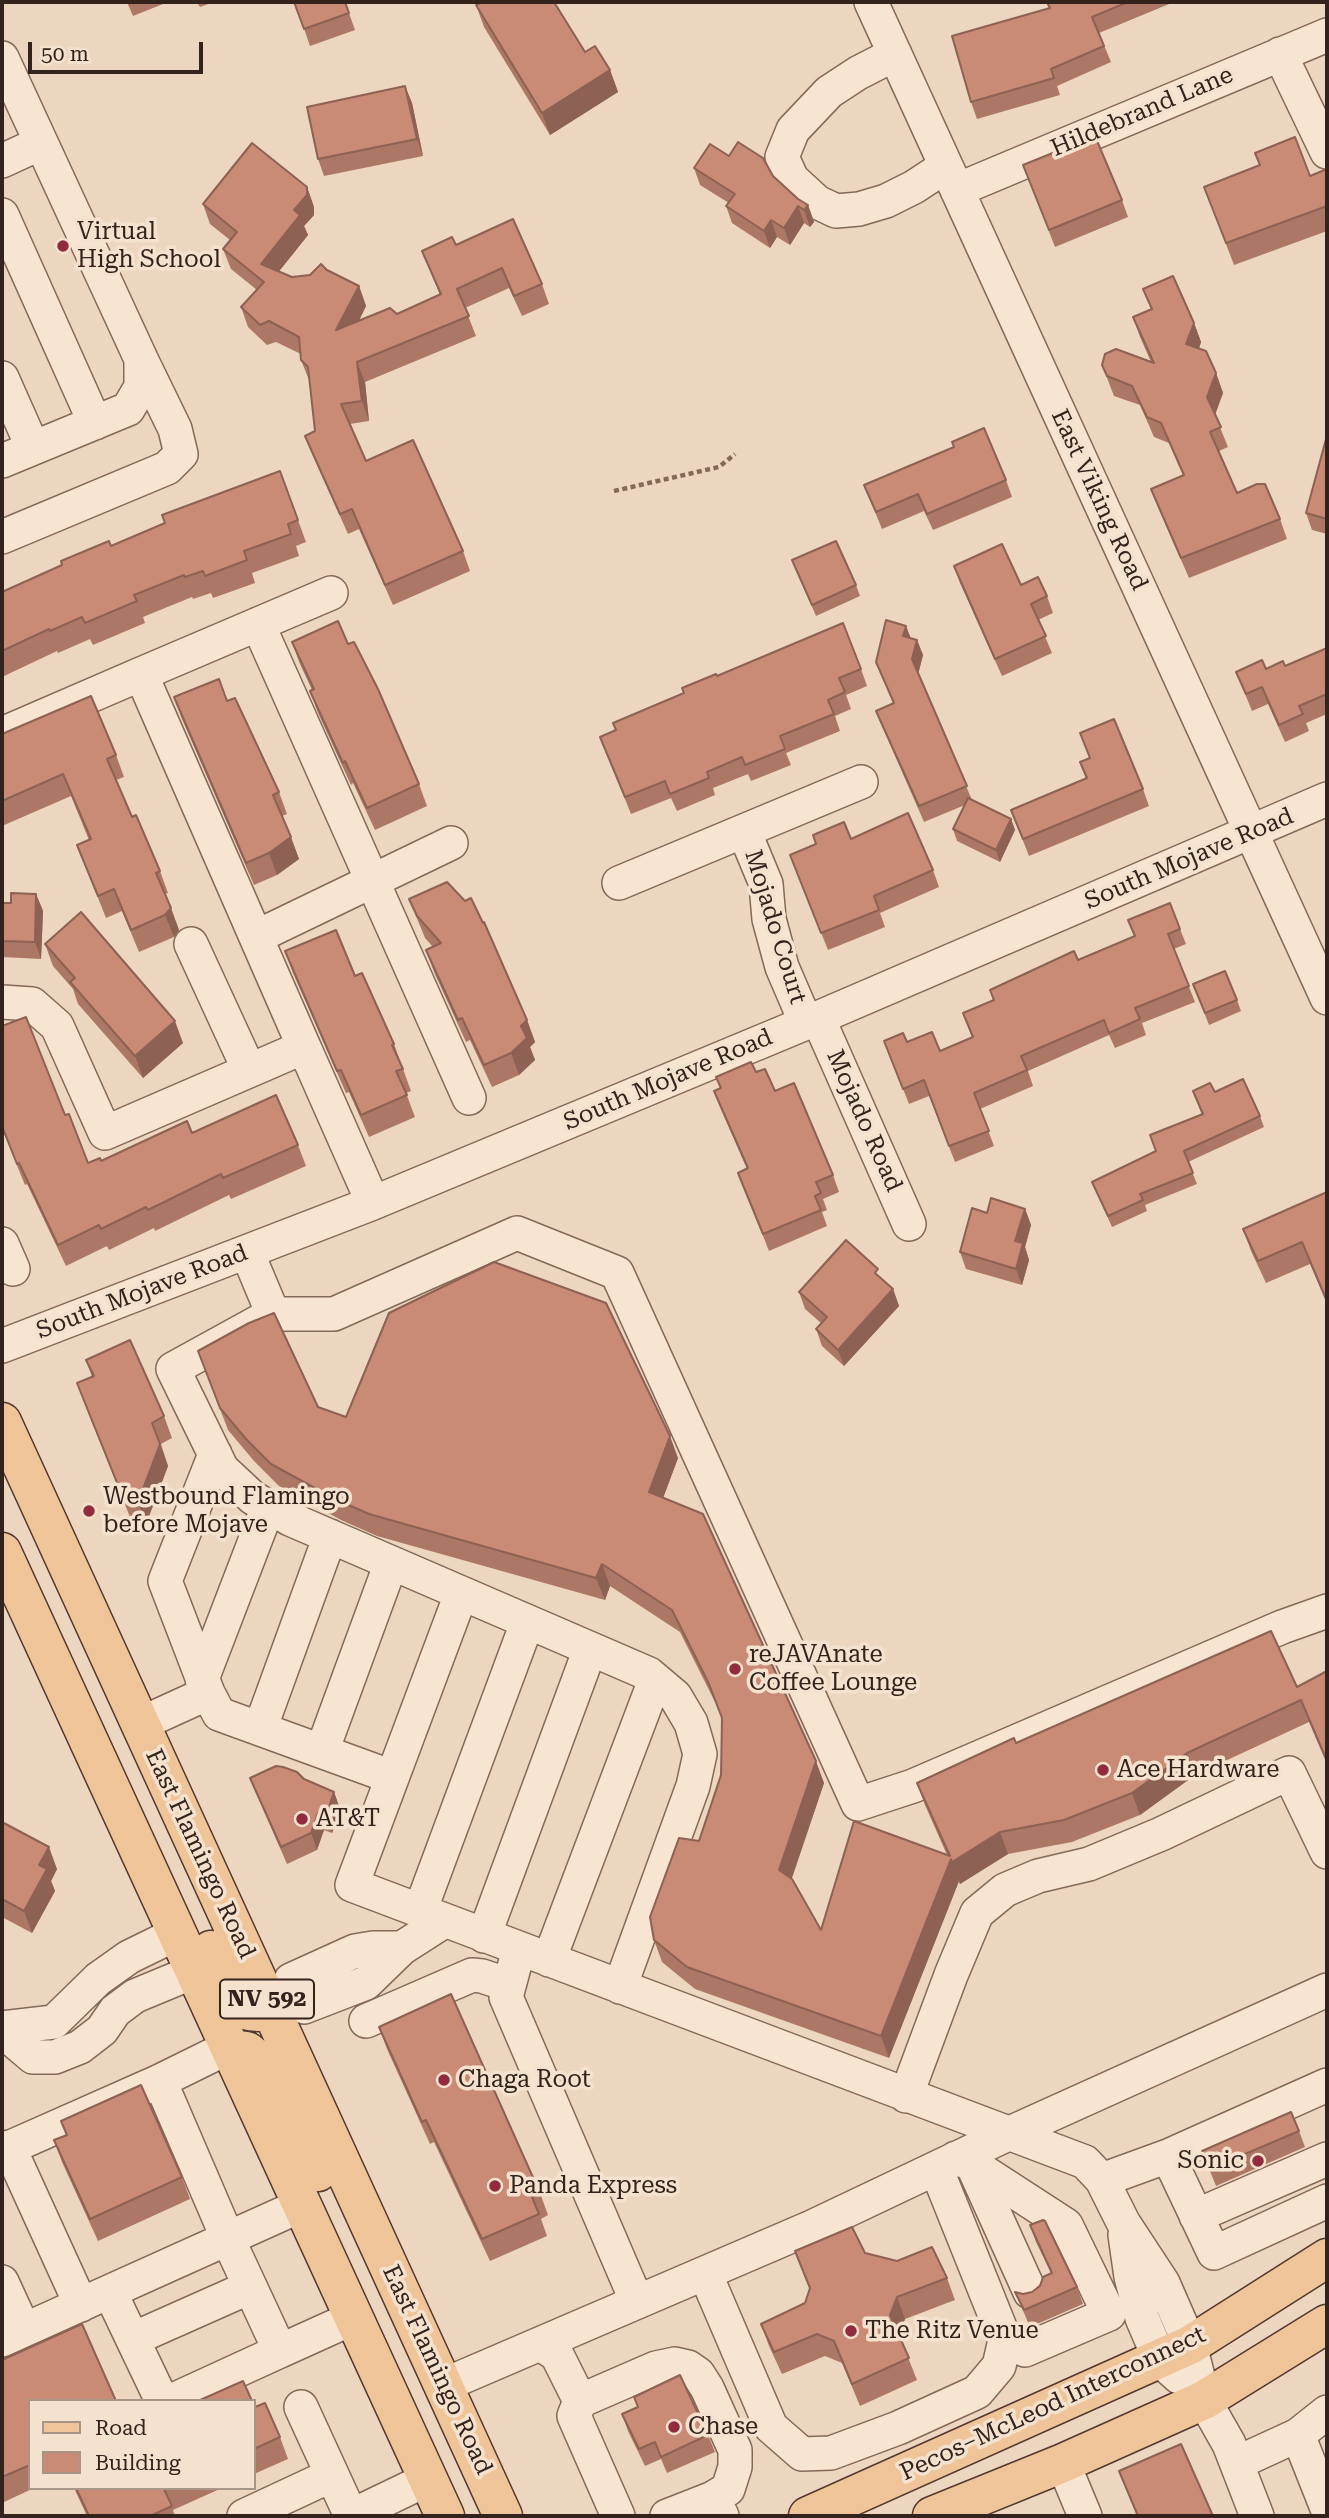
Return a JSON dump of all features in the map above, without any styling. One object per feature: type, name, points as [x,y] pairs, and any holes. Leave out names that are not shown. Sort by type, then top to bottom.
[{"type":"main road","name":"East Flamingo Road","points":[[2,1422],[140,1724],[279,2004],[356,2192],[503,2516]]},
{"type":"main road","points":[[2,1488],[47,1521]]},
{"type":"main road","name":"NV 592","points":[[2,1552],[445,2516]]},
{"type":"main road","points":[[155,1887],[187,1900],[240,2005],[249,2011],[259,2012],[279,2004]]},
{"type":"main road","points":[[229,2047],[247,2051],[267,2068],[320,2177],[356,2192]]},
{"type":"main road","name":"Pecos–McLeod Interconnect","points":[[808,2516],[1175,2353],[1327,2258]]},
{"type":"main road","name":"Pecos–McLeod Interconnect","points":[[932,2516],[1063,2463],[1204,2400],[1327,2324]]},
{"type":"street","name":"East Viking Road","points":[[871,2],[1327,998]]},
{"type":"street","name":"Hildebrand Lane","points":[[895,54],[830,92],[793,130],[782,157],[792,179],[817,202],[836,211],[859,209],[886,201],[914,187],[952,178],[1327,34]]},
{"type":"street","points":[[1280,54],[1327,152]]},
{"type":"street","points":[[2,58],[175,429],[181,454],[167,468],[2,537]]},
{"type":"street","points":[[2,161],[41,142]]},
{"type":"street","points":[[2,215],[95,422]]},
{"type":"street","points":[[2,461],[128,409],[141,387],[141,359]]},
{"type":"street","points":[[2,378],[33,448]]},
{"type":"street","points":[[2,734],[331,593]]},
{"type":"street","points":[[258,624],[469,1098]]},
{"type":"street","points":[[141,674],[373,1203]]},
{"type":"street","name":"Mojado Court","points":[[619,883],[861,782]]},
{"type":"street","name":"South Mojave Road","points":[[2,1346],[373,1203],[812,1020],[1327,800]]},
{"type":"street","name":"Mojado Court","points":[[744,831],[766,884],[769,919],[782,967],[812,1020]]},
{"type":"street","points":[[256,937],[451,843]]},
{"type":"street","points":[[191,944],[249,1070]]},
{"type":"street","points":[[2,1002],[32,1004],[57,1026],[105,1133],[304,1047]]},
{"type":"street","name":"Mojado Road","points":[[812,1020],[909,1224]]},
{"type":"street","points":[[620,1987],[693,1786],[700,1754],[691,1723],[675,1696],[649,1674],[330,1536],[253,1498],[222,1469],[173,1369],[273,1314],[334,1314],[517,1233],[617,1273],[858,1804],[913,1786],[1282,1627],[1327,1611]]},
{"type":"street","points":[[247,1252],[273,1314]]},
{"type":"street","points":[[215,1454],[165,1581],[205,1686],[219,1714],[392,1777]]},
{"type":"street","points":[[140,1724],[205,1686],[268,1507]]},
{"type":"street","points":[[260,1729],[330,1536]]},
{"type":"street","points":[[322,1751],[391,1563]]},
{"type":"street","points":[[461,1594],[352,1885],[1085,2162],[1102,2180],[1123,2222],[1131,2277],[1142,2318],[1175,2353],[1204,2400],[1229,2444],[1257,2516]]},
{"type":"street","points":[[279,2004],[304,2007],[366,1983],[432,1916],[527,1623]]},
{"type":"street","points":[[484,1936],[590,1649]]},
{"type":"street","points":[[637,2302],[506,1997],[509,1985],[534,1955],[655,1680]]},
{"type":"street","points":[[906,2096],[977,1913],[1005,1890],[1038,1876],[1089,1864],[1161,1834],[1289,1773],[1327,1852]]},
{"type":"street","points":[[2,2029],[54,2022],[108,1971],[129,1957],[176,1934]]},
{"type":"street","points":[[2,2029],[33,2057],[55,2057],[80,2047],[102,2030],[115,2011],[135,1996],[193,1972]]},
{"type":"street","points":[[366,2021],[472,1975],[509,1985]]},
{"type":"street","points":[[444,2385],[955,2164],[1010,2133],[1327,1990]]},
{"type":"street","points":[[161,2399],[133,2339],[96,2298],[6,2149],[160,2081],[229,2047]]},
{"type":"street","points":[[160,2081],[280,2351]]},
{"type":"street","points":[[1172,2163],[1327,2085]]},
{"type":"street","points":[[1102,2180],[1172,2163],[1318,2106],[1327,2107]]},
{"type":"street","points":[[1196,2216],[1327,2159]]},
{"type":"street","points":[[1172,2163],[1214,2253],[1327,2201]]},
{"type":"street","points":[[705,2273],[771,2427],[802,2454],[831,2452],[898,2428],[977,2392],[999,2365],[1005,2340],[955,2164]]},
{"type":"street","points":[[955,2164],[1030,2292]]},
{"type":"street","points":[[955,2164],[1066,2225],[1109,2314],[1026,2350]]},
{"type":"street","points":[[2,2282],[13,2335],[302,2205]]},
{"type":"street","points":[[133,2339],[250,2287]]},
{"type":"street","points":[[175,2399],[353,2318]]},
{"type":"street","points":[[540,2344],[557,2355],[580,2401]]},
{"type":"street","points":[[618,2516],[574,2416],[580,2401],[656,2368],[675,2364],[688,2367],[698,2374],[707,2388],[735,2450],[735,2467],[728,2489],[717,2507],[667,2516]]},
{"type":"street","points":[[302,2407],[351,2516],[373,2512],[428,2479]]},
{"type":"street","points":[[1237,2463],[1298,2435],[1327,2412]]},
{"type":"street","points":[[1298,2435],[1327,2508]]},
{"type":"street","points":[[1063,2463],[1085,2516]]},
{"type":"street","points":[[244,2516],[332,2475]]},
{"type":"path","points":[[614,491],[719,467],[735,454]]},
{"type":"building","points":[[294,2],[345,2],[349,13],[304,29]]},
{"type":"building","points":[[482,2],[554,2],[585,52],[595,46],[610,70],[542,113],[476,5]]},
{"type":"building","points":[[1047,2],[1128,2],[1092,17],[1104,46],[1051,69],[1054,78],[971,102],[952,36],[1050,8]]},
{"type":"building","points":[[405,86],[417,139],[318,159],[307,107]]},
{"type":"building","points":[[1095,136],[1122,200],[1049,230],[1023,165]]},
{"type":"building","points":[[1295,137],[1310,176],[1327,169],[1327,206],[1226,243],[1204,187],[1260,165],[1255,153]]},
{"type":"building","points":[[738,142],[763,158],[773,176],[808,205],[804,210],[798,206],[784,228],[771,220],[764,231],[726,206],[735,194],[694,168],[710,144],[729,156]]},
{"type":"building","points":[[252,143],[307,187],[307,195],[294,210],[300,215],[261,264],[292,277],[310,275],[321,264],[327,270],[359,286],[336,330],[390,308],[397,314],[441,294],[422,251],[452,237],[456,245],[513,219],[542,284],[514,296],[502,268],[457,289],[469,316],[357,362],[362,401],[341,404],[366,461],[413,440],[463,551],[385,585],[352,509],[340,514],[305,436],[315,431],[308,367],[301,360],[299,337],[269,321],[260,325],[241,307],[264,282],[223,249],[237,232],[203,204]]},
{"type":"building","points":[[1173,276],[1194,323],[1186,344],[1206,351],[1216,373],[1207,397],[1221,427],[1210,432],[1237,493],[1257,484],[1265,484],[1280,519],[1181,558],[1151,489],[1184,475],[1161,423],[1147,417],[1132,386],[1107,376],[1102,365],[1105,354],[1116,349],[1154,363],[1133,317],[1152,309],[1143,289]]},
{"type":"building","points":[[984,428],[1006,480],[927,514],[918,494],[876,512],[864,485],[954,447],[952,442]]},
{"type":"building","points":[[1327,439],[1327,519],[1306,513]]},
{"type":"building","points":[[280,471],[298,520],[288,524],[291,534],[244,551],[247,560],[205,576],[203,571],[185,577],[184,575],[134,595],[137,601],[85,623],[82,617],[2,651],[2,592],[62,565],[61,561],[109,541],[111,546],[165,523],[162,515]]},
{"type":"building","points":[[836,541],[856,585],[812,605],[792,560]]},
{"type":"building","points":[[1002,544],[1021,585],[1038,577],[1047,596],[1031,604],[1046,636],[995,659],[954,566]]},
{"type":"building","points":[[886,620],[906,626],[903,636],[917,640],[912,659],[967,786],[919,806],[876,711],[894,703],[876,662]]},
{"type":"building","points":[[338,621],[348,644],[354,642],[378,689],[419,784],[367,808],[310,691],[314,689],[292,642]]},
{"type":"building","points":[[843,623],[861,669],[839,678],[845,692],[828,700],[834,714],[780,736],[785,749],[745,765],[742,757],[707,772],[709,778],[670,794],[665,781],[625,797],[600,737],[616,730],[613,723],[684,693],[682,688]]},
{"type":"building","points":[[1327,648],[1327,694],[1299,706],[1303,714],[1279,725],[1262,687],[1246,694],[1236,672],[1262,660],[1266,669],[1283,661],[1285,666]]},
{"type":"building","points":[[219,679],[227,701],[235,698],[279,792],[273,795],[291,837],[269,853],[246,863],[174,697]]},
{"type":"building","points":[[91,696],[116,755],[107,759],[132,817],[136,815],[160,871],[156,873],[171,908],[165,915],[131,930],[114,889],[98,896],[77,845],[91,839],[63,774],[2,801],[2,734]]},
{"type":"building","points":[[1114,719],[1143,789],[1023,839],[1011,810],[1087,778],[1080,762],[1090,758],[1080,733]]},
{"type":"building","points":[[968,798],[1011,819],[996,850],[953,829]]},
{"type":"building","points":[[908,813],[933,870],[874,896],[879,910],[821,933],[790,855],[816,844],[813,835],[844,822],[851,839]]},
{"type":"building","points":[[447,882],[465,901],[471,898],[527,1020],[521,1026],[527,1038],[511,1053],[484,1065],[462,1018],[458,1020],[426,950],[441,943],[417,916],[409,899]]},
{"type":"building","points":[[11,893],[36,894],[35,942],[2,941],[2,903],[11,903]]},
{"type":"building","points":[[1170,903],[1180,929],[1168,934],[1189,986],[1135,1008],[1140,1019],[1109,1033],[1104,1020],[1021,1056],[1027,1070],[974,1093],[989,1131],[949,1146],[924,1080],[903,1089],[884,1041],[903,1033],[907,1042],[932,1032],[940,1051],[973,1037],[963,1013],[994,1000],[990,990],[1074,951],[1078,960],[1135,936],[1128,920]]},
{"type":"building","points":[[81,912],[175,1021],[135,1056],[70,982],[75,978],[45,944]]},
{"type":"building","points":[[336,930],[355,976],[362,973],[394,1044],[392,1045],[403,1069],[396,1071],[407,1095],[361,1115],[341,1070],[337,1071],[285,951]]},
{"type":"building","points":[[1225,971],[1237,1000],[1205,1013],[1193,984]]},
{"type":"building","points":[[26,1017],[65,1115],[69,1114],[88,1163],[100,1158],[101,1161],[187,1121],[192,1133],[276,1095],[298,1145],[223,1178],[221,1174],[148,1210],[146,1207],[101,1229],[99,1225],[58,1245],[19,1163],[17,1164],[2,1126],[2,1026]]},
{"type":"building","points":[[751,1062],[756,1072],[765,1069],[775,1091],[794,1083],[833,1175],[816,1182],[821,1193],[815,1196],[821,1210],[763,1234],[738,1173],[748,1168],[714,1091],[721,1088],[716,1077]]},
{"type":"building","points":[[1243,1079],[1260,1116],[1184,1151],[1193,1173],[1140,1194],[1143,1200],[1108,1216],[1092,1182],[1156,1151],[1150,1135],[1203,1114],[1193,1091],[1210,1083],[1215,1092]]},
{"type":"building","points":[[1327,1192],[1327,1301],[1302,1242],[1258,1261],[1243,1229]]},
{"type":"building","points":[[991,1198],[1025,1209],[1015,1241],[1023,1243],[1016,1269],[960,1252],[972,1208],[987,1213]]},
{"type":"building","points":[[846,1240],[878,1269],[875,1273],[893,1289],[838,1350],[816,1329],[827,1317],[799,1292]]},
{"type":"building","name":"reJAVAnate Coffee Lounge","points":[[494,1262],[606,1303],[670,1436],[649,1492],[703,1514],[816,1761],[779,1870],[792,1879],[821,1930],[854,1821],[950,1856],[917,1783],[1014,1738],[1016,1743],[1271,1631],[1297,1687],[1327,1671],[1327,1761],[1301,1700],[1187,1753],[1132,1793],[1064,1820],[1000,1832],[952,1862],[951,1859],[881,2036],[687,1967],[654,1940],[650,1917],[679,1838],[699,1841],[721,1775],[722,1718],[709,1684],[672,1610],[602,1564],[596,1578],[369,1514],[333,1498],[271,1464],[246,1439],[220,1408],[198,1351],[249,1323],[274,1313],[318,1407],[346,1417],[389,1313]]},
{"type":"building","points":[[130,1340],[164,1416],[152,1423],[160,1444],[138,1502],[122,1495],[77,1383],[94,1376],[86,1360]]},
{"type":"building","name":"AT&T","points":[[276,1766],[297,1772],[304,1779],[334,1792],[326,1816],[318,1813],[311,1833],[281,1847],[250,1778]]},
{"type":"building","points":[[2,1822],[49,1847],[39,1865],[47,1869],[24,1911],[2,1899]]},
{"type":"building","points":[[451,1994],[540,2193],[532,2197],[539,2214],[482,2239],[426,2120],[422,2122],[379,2027]]},
{"type":"building","points":[[141,2085],[182,2177],[90,2219],[54,2140],[67,2135],[61,2121]]},
{"type":"building","points":[[1291,2112],[1299,2131],[1210,2169],[1202,2151]]},
{"type":"building","points":[[1043,2220],[1077,2287],[1024,2310],[1015,2292],[1032,2292],[1040,2286],[1043,2277],[1052,2273],[1030,2225]]},
{"type":"building","name":"The Ritz Venue","points":[[852,2227],[865,2253],[897,2261],[932,2247],[947,2278],[897,2297],[890,2315],[909,2358],[852,2384],[834,2341],[817,2334],[774,2352],[761,2324],[805,2303],[810,2288],[795,2251]]},
{"type":"building","points":[[82,2324],[115,2399],[28,2399],[28,2466],[2,2477],[2,2360]]},
{"type":"building","name":"Chase","points":[[680,2375],[708,2435],[661,2457],[655,2442],[639,2449],[622,2414],[638,2407],[634,2397]]},
{"type":"building","points":[[243,2381],[251,2399],[202,2399]]},
{"type":"building","points":[[265,2403],[280,2437],[256,2448],[256,2407]]},
{"type":"building","points":[[1181,2444],[1213,2516],[1138,2516],[1119,2471]]},
{"type":"building","points":[[77,2490],[164,2490],[172,2506],[150,2516],[89,2516]]},
{"type":"place","name":"Virtual High School","points":[[63,246]]},
{"type":"place","name":"Westbound Flamingo before Mojave","points":[[89,1511]]},
{"type":"place","name":"reJAVAnate Coffee Lounge","points":[[735,1669]]},
{"type":"place","name":"Ace Hardware","points":[[1103,1770]]},
{"type":"place","name":"AT&T","points":[[302,1819]]},
{"type":"place","name":"Chaga Root","points":[[444,2080]]},
{"type":"place","name":"Sonic","points":[[1258,2161]]},
{"type":"place","name":"Panda Express","points":[[495,2186]]},
{"type":"place","name":"The Ritz Venue","points":[[851,2331]]},
{"type":"place","name":"Chase","points":[[674,2427]]}]
